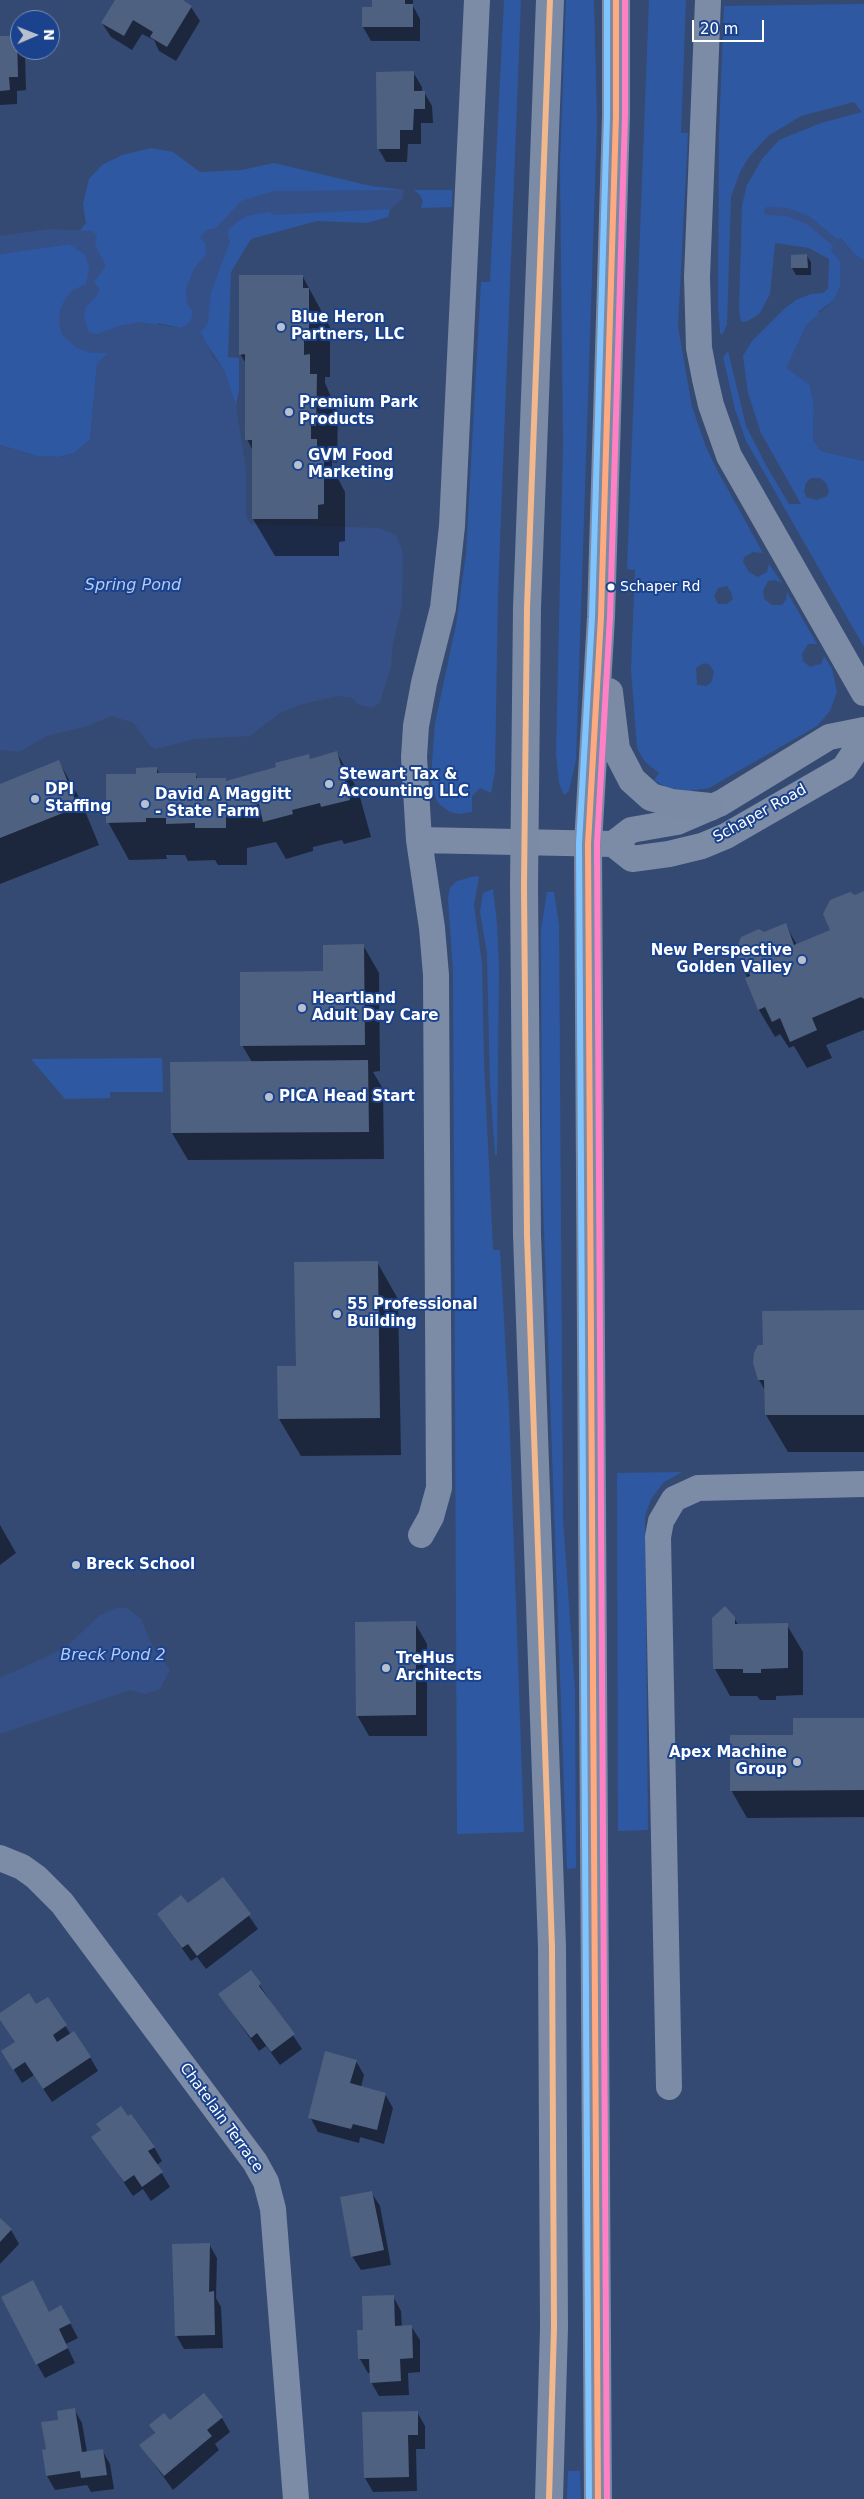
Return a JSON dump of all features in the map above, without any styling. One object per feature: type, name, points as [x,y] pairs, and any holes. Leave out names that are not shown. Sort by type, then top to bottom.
[{"type":"main road","points":[[550,0],[527,608],[524,841],[527,1235],[552,1947],[554,2328],[550,2499]]},
{"type":"main road","points":[[598,2499],[594,2010],[601,617],[616,116],[616,0]]},
{"type":"main road","points":[[601,617],[616,749],[632,780],[651,797],[672,803],[710,807]]},
{"type":"street","points":[[421,1535],[431,1516],[437,1498],[439,1478],[436,975],[430,910],[419,840],[414,757],[416,726],[424,683],[442,608],[452,526],[477,0]]},
{"type":"street","points":[[708,0],[697,277],[699,348],[704,379],[729,456],[864,693]]},
{"type":"street","name":"Schaper Road","points":[[600,844],[631,830],[677,822],[721,803],[829,737],[864,730]]},
{"type":"street","name":"Schaper Road","points":[[600,844],[632,859],[669,854],[702,846],[726,836],[844,768],[864,738]]},
{"type":"street","points":[[419,840],[600,844]]},
{"type":"street","points":[[670,2088],[658,1537],[661,1521],[674,1499],[698,1488],[864,1484]]},
{"type":"street","name":"Chatelain Terrace","points":[[4,1859],[36,1877],[62,1903],[256,2162],[266,2182],[273,2209],[296,2499]]},
{"type":"shaded area","points":[[504,0],[521,0],[498,593],[495,771],[491,793],[480,788],[472,796],[472,812],[459,814],[450,812],[438,803],[432,786],[432,764],[435,723],[456,625],[466,554],[481,282],[490,282]]},
{"type":"shaded area","points":[[566,0],[594,0],[597,123],[576,760],[569,791],[564,795],[559,783],[556,754],[563,445],[560,165]]},
{"type":"shaded area","points":[[649,0],[686,0],[681,133],[688,133],[678,326],[692,407],[706,447],[717,470],[763,553],[753,552],[744,557],[743,562],[749,572],[758,577],[767,572],[769,564],[782,583],[775,580],[768,581],[763,591],[764,599],[772,605],[782,605],[786,600],[787,592],[817,644],[808,644],[802,654],[803,661],[810,667],[821,664],[824,656],[832,669],[837,692],[830,711],[817,726],[709,788],[689,791],[666,787],[654,780],[659,773],[645,762],[637,748],[631,669],[635,570],[627,569]],"holes":[[[727,586],[733,599],[727,604],[718,604],[714,596],[718,588]],[[704,663],[710,665],[714,672],[711,683],[706,686],[697,685],[696,668]]]},
{"type":"shaded area","points":[[864,4],[864,260],[856,256],[841,238],[831,250],[840,261],[840,287],[834,300],[819,311],[810,385],[814,406],[813,440],[821,451],[864,461],[864,647],[746,441],[735,409],[723,357],[728,351],[746,426],[767,467],[789,504],[801,504],[761,433],[748,393],[743,356],[752,341],[784,309],[796,300],[811,294],[823,293],[828,289],[829,259],[809,248],[775,243],[770,294],[760,313],[748,321],[741,322],[739,310],[742,205],[747,185],[762,159],[779,140],[821,123],[862,112],[854,102],[801,116],[768,136],[749,157],[740,172],[731,197],[727,324],[722,335],[720,333],[718,305],[719,134],[724,6]],"holes":[[[811,478],[820,478],[826,483],[829,491],[827,496],[816,500],[806,497],[804,491],[806,483]]]},
{"type":"shaded area","points":[[151,148],[173,152],[200,172],[242,170],[274,163],[371,186],[404,190],[402,199],[391,206],[388,217],[367,223],[317,221],[251,239],[231,272],[228,357],[239,358],[239,390],[236,406],[224,370],[208,346],[181,328],[159,323],[109,352],[97,364],[90,440],[74,453],[59,457],[37,456],[0,445],[0,254],[69,244],[86,223],[83,204],[89,179],[102,165],[122,155]]},
{"type":"shaded area","points":[[414,190],[452,190],[452,207],[421,208],[423,201]]},
{"type":"shaded area","points":[[476,876],[479,877],[474,905],[482,964],[484,1062],[493,1250],[500,1250],[509,1408],[524,1832],[457,1834],[453,970],[448,898],[450,888],[457,881]]},
{"type":"shaded area","points":[[493,889],[499,967],[497,1155],[495,1155],[490,1086],[487,954],[480,912],[483,893]]},
{"type":"shaded area","points":[[547,892],[554,892],[559,925],[563,1519],[575,1691],[576,1868],[567,1869],[542,1174],[541,930]]},
{"type":"shaded area","points":[[162,1058],[163,1092],[110,1092],[110,1098],[65,1099],[31,1059]]},
{"type":"shaded area","points":[[682,1472],[664,1482],[651,1499],[645,1516],[648,1830],[618,1831],[617,1473]]},
{"type":"shaded area","points":[[568,2471],[580,2471],[581,2499],[567,2499]]},
{"type":"water","name":"Spring Pond","points":[[404,190],[402,199],[391,209],[275,215],[268,212],[247,216],[240,220],[229,229],[230,241],[211,293],[208,323],[201,332],[213,357],[224,370],[236,406],[246,470],[246,515],[250,524],[379,528],[396,535],[403,552],[402,604],[393,644],[391,666],[380,702],[373,708],[359,705],[352,698],[338,696],[299,705],[280,713],[250,736],[194,739],[156,749],[150,746],[134,723],[111,716],[88,726],[47,736],[19,752],[0,750],[0,445],[37,456],[59,457],[74,453],[90,440],[97,364],[108,353],[91,353],[77,348],[62,335],[59,324],[60,310],[65,299],[73,290],[86,284],[89,266],[84,254],[69,244],[0,254],[0,236],[49,229],[93,231],[97,236],[95,245],[106,266],[94,282],[100,289],[95,298],[86,307],[84,316],[89,332],[97,334],[118,326],[140,322],[181,328],[190,322],[192,317],[192,310],[187,304],[186,288],[194,268],[206,254],[205,243],[200,238],[206,230],[216,228],[241,201],[273,191]]},
{"type":"water","points":[[840,238],[856,256],[864,260],[864,461],[821,451],[813,440],[814,406],[810,385],[786,368],[806,325],[834,300],[840,287],[840,261],[831,250]]},
{"type":"water","name":"Breck Pond 2","points":[[116,1608],[127,1608],[141,1619],[152,1645],[170,1670],[160,1689],[145,1694],[130,1690],[0,1734],[0,1678],[65,1648],[100,1615]]},
{"type":"building","points":[[115,0],[183,0],[192,6],[167,47],[150,37],[153,32],[133,20],[124,36],[101,23]]},
{"type":"building","points":[[372,0],[405,0],[405,4],[413,4],[413,27],[362,27],[362,7],[372,7]]},
{"type":"building","points":[[0,36],[10,36],[10,60],[18,60],[18,77],[9,77],[10,90],[0,91]]},
{"type":"building","points":[[414,71],[414,91],[425,91],[425,109],[414,109],[413,130],[400,130],[400,149],[377,149],[376,72]]},
{"type":"building","points":[[807,254],[808,268],[791,268],[791,255]]},
{"type":"building","points":[[239,275],[303,275],[303,288],[309,288],[309,340],[304,340],[304,355],[310,354],[310,374],[317,374],[316,426],[311,426],[311,439],[317,439],[317,453],[324,453],[324,504],[318,505],[318,519],[252,519],[252,440],[245,440],[245,354],[239,355]]},
{"type":"building","points":[[337,751],[350,800],[321,807],[320,803],[292,810],[293,814],[263,822],[259,804],[226,811],[226,828],[195,828],[195,823],[166,824],[166,818],[146,818],[146,822],[106,823],[106,774],[136,774],[136,768],[157,767],[157,773],[196,773],[196,778],[226,778],[226,781],[276,767],[275,763],[309,754],[310,759]]},
{"type":"building","points":[[59,760],[78,807],[0,838],[0,784]]},
{"type":"building","name":"New Perspective Golden Valley","points":[[864,891],[864,999],[861,997],[812,1018],[817,1030],[790,1042],[780,1018],[772,1022],[765,1007],[758,1010],[745,978],[750,976],[749,972],[742,969],[736,950],[741,937],[759,929],[764,932],[786,923],[794,945],[830,930],[823,914],[830,900],[850,892],[855,895]]},
{"type":"building","name":"Heartland Adult Day Care","points":[[364,944],[365,1045],[240,1046],[240,972],[323,971],[323,945]]},
{"type":"building","name":"PICA Head Start","points":[[368,1060],[369,1132],[171,1133],[170,1062]]},
{"type":"building","name":"55 Professional Building","points":[[378,1261],[380,1418],[278,1419],[277,1366],[296,1366],[294,1262]]},
{"type":"building","points":[[864,1310],[864,1415],[765,1415],[764,1380],[758,1380],[753,1363],[754,1353],[758,1345],[763,1345],[762,1311]]},
{"type":"building","points":[[725,1606],[735,1617],[735,1624],[788,1623],[788,1668],[761,1669],[761,1673],[743,1673],[743,1669],[713,1669],[712,1618]]},
{"type":"building","name":"TreHus Architects","points":[[416,1621],[416,1715],[356,1716],[355,1622]]},
{"type":"building","name":"Apex Machine Group","points":[[793,1718],[864,1718],[864,1790],[730,1791],[730,1735],[793,1735]]},
{"type":"building","points":[[223,1877],[251,1914],[197,1956],[188,1944],[182,1948],[157,1914],[181,1895],[188,1903]]},
{"type":"building","points":[[251,1970],[261,1983],[259,1986],[295,2034],[271,2052],[257,2033],[251,2038],[218,1994]]},
{"type":"building","points":[[29,1993],[36,2004],[48,1997],[67,2025],[53,2035],[57,2042],[74,2031],[91,2057],[43,2089],[25,2062],[13,2070],[1,2051],[15,2042],[0,2020],[0,2013]]},
{"type":"building","points":[[325,2051],[357,2060],[350,2083],[386,2093],[377,2130],[353,2124],[351,2129],[308,2118]]},
{"type":"building","points":[[121,2106],[128,2116],[131,2114],[155,2147],[148,2151],[163,2172],[142,2187],[134,2175],[124,2182],[91,2137],[101,2130],[96,2124]]},
{"type":"building","points":[[372,2191],[384,2250],[351,2257],[340,2197]]},
{"type":"building","points":[[0,2218],[12,2229],[0,2242]]},
{"type":"building","points":[[210,2243],[209,2292],[214,2291],[215,2335],[175,2336],[172,2244]]},
{"type":"building","points":[[33,2280],[49,2312],[61,2305],[71,2323],[59,2329],[68,2348],[36,2365],[1,2297]]},
{"type":"building","points":[[394,2295],[395,2326],[412,2325],[413,2358],[400,2359],[401,2381],[370,2383],[369,2359],[358,2359],[357,2330],[363,2330],[362,2296]]},
{"type":"building","points":[[204,2393],[223,2417],[207,2430],[212,2436],[164,2476],[139,2445],[155,2433],[149,2425],[164,2413],[170,2420]]},
{"type":"building","points":[[75,2408],[82,2452],[103,2449],[107,2475],[81,2478],[80,2471],[46,2476],[42,2450],[46,2449],[41,2422],[58,2420],[57,2411]]},
{"type":"building","points":[[418,2411],[418,2435],[408,2435],[409,2477],[364,2478],[362,2412]]},
{"type":"waterway","points":[[768,211],[787,212],[808,220],[844,250]]},
{"type":"transit line","points":[[549,2499],[554,2328],[552,1947],[527,1235],[524,886],[527,608],[550,0]]},
{"type":"transit line","points":[[589,2499],[579,844],[592,617],[607,116],[607,0]]},
{"type":"transit line","points":[[598,2499],[588,844],[601,617],[616,116],[616,0]]},
{"type":"transit line","points":[[607,2499],[597,844],[610,617],[625,116],[625,0]]},
{"type":"place","name":"Blue Heron Partners, LLC","points":[[281,327]]},
{"type":"place","name":"Premium Park Products","points":[[289,412]]},
{"type":"place","name":"GVM Food Marketing","points":[[298,465]]},
{"type":"place","name":"Schaper Rd","points":[[611,587]]},
{"type":"place","name":"Stewart Tax & Accounting LLC","points":[[329,784]]},
{"type":"place","name":"DPI Staffing","points":[[35,799]]},
{"type":"place","name":"David A Maggitt - State Farm","points":[[145,804]]},
{"type":"place","name":"New Perspective Golden Valley","points":[[802,960]]},
{"type":"place","name":"Heartland Adult Day Care","points":[[302,1008]]},
{"type":"place","name":"PICA Head Start","points":[[269,1097]]},
{"type":"place","name":"55 Professional Building","points":[[337,1314]]},
{"type":"place","name":"Breck School","points":[[76,1565]]},
{"type":"place","name":"TreHus Architects","points":[[386,1668]]},
{"type":"place","name":"Apex Machine Group","points":[[797,1762]]}]
